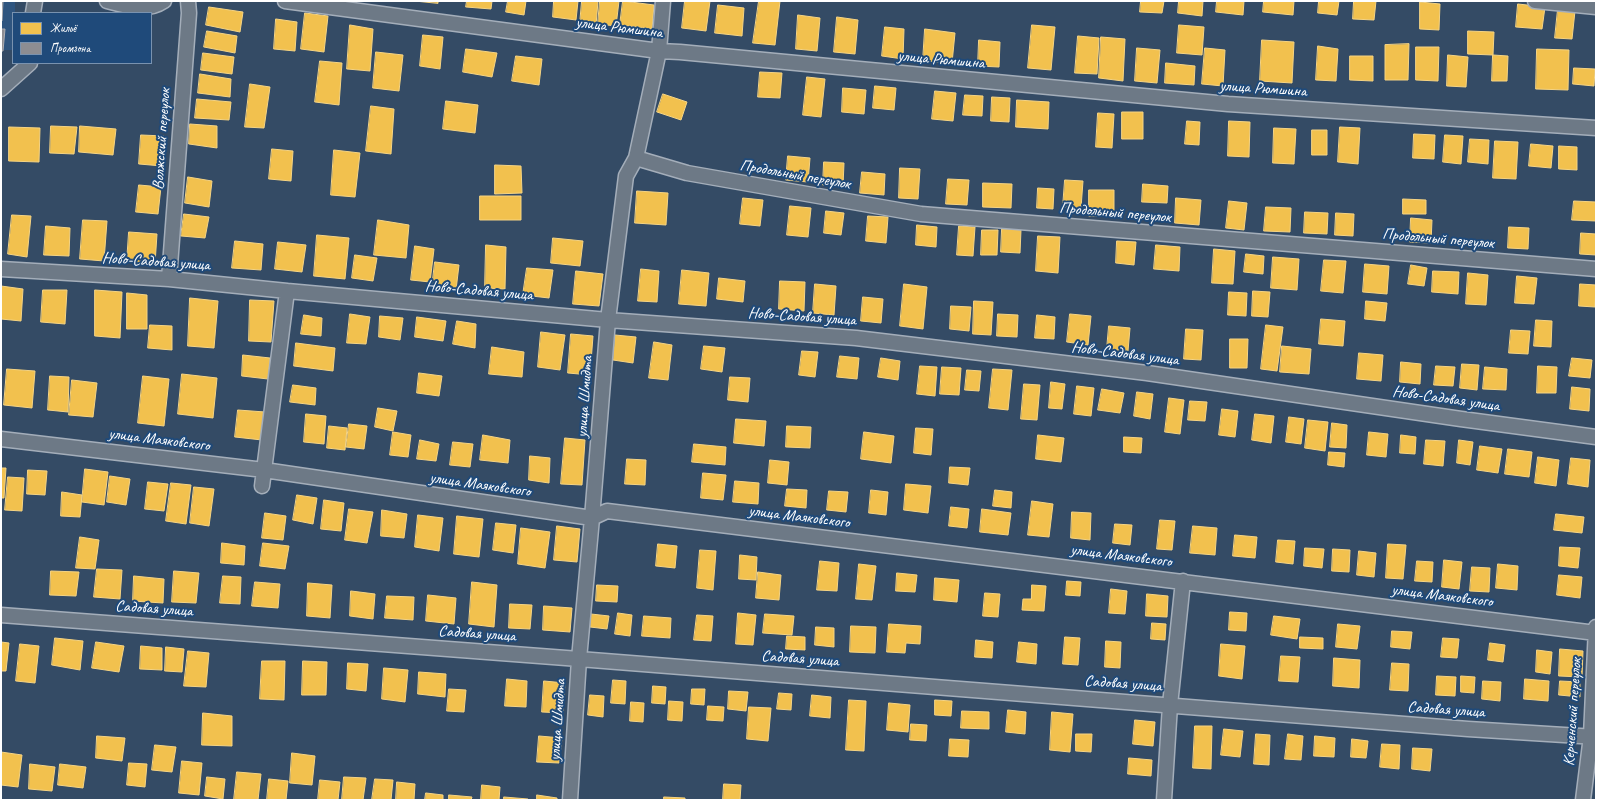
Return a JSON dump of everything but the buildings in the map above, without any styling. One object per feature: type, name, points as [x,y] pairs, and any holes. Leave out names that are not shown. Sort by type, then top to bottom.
[{"type":"street","points":[[33,12],[35,1]]},
{"type":"street","points":[[107,1],[131,7],[156,6],[164,1]]},
{"type":"street","name":"Волжский переулок","points":[[169,279],[189,13],[188,1]]},
{"type":"street","name":"улица Рюмшина","points":[[285,1],[659,51],[1228,104],[1596,128]]},
{"type":"street","name":"улица Шмидта","points":[[570,800],[579,659],[608,320],[626,176],[636,158],[659,51],[663,1]]},
{"type":"street","points":[[1535,1],[1596,7]]},
{"type":"street","points":[[1,90],[29,64]]},
{"type":"street","name":"Продольный переулок","points":[[636,158],[687,173],[921,214],[1596,269]]},
{"type":"street","name":"Ново-Садовая улица","points":[[1,269],[169,279],[287,292],[608,320],[856,338],[1147,373],[1453,418],[1596,437]]},
{"type":"street","points":[[262,486],[287,292]]},
{"type":"street","name":"улица Маяковского","points":[[1,439],[264,470],[592,518],[608,510],[1596,633]]},
{"type":"street","points":[[1164,800],[1170,705],[1183,581]]},
{"type":"street","name":"Садовая улица","points":[[1,615],[1468,729],[1593,737]]},
{"type":"street","name":"Керченский переулок","points":[[1583,800],[1593,737],[1596,627]]},
{"type":"shaded area","points":[[1,1],[15,1],[15,12],[12,12],[12,50],[1,50]]}]
